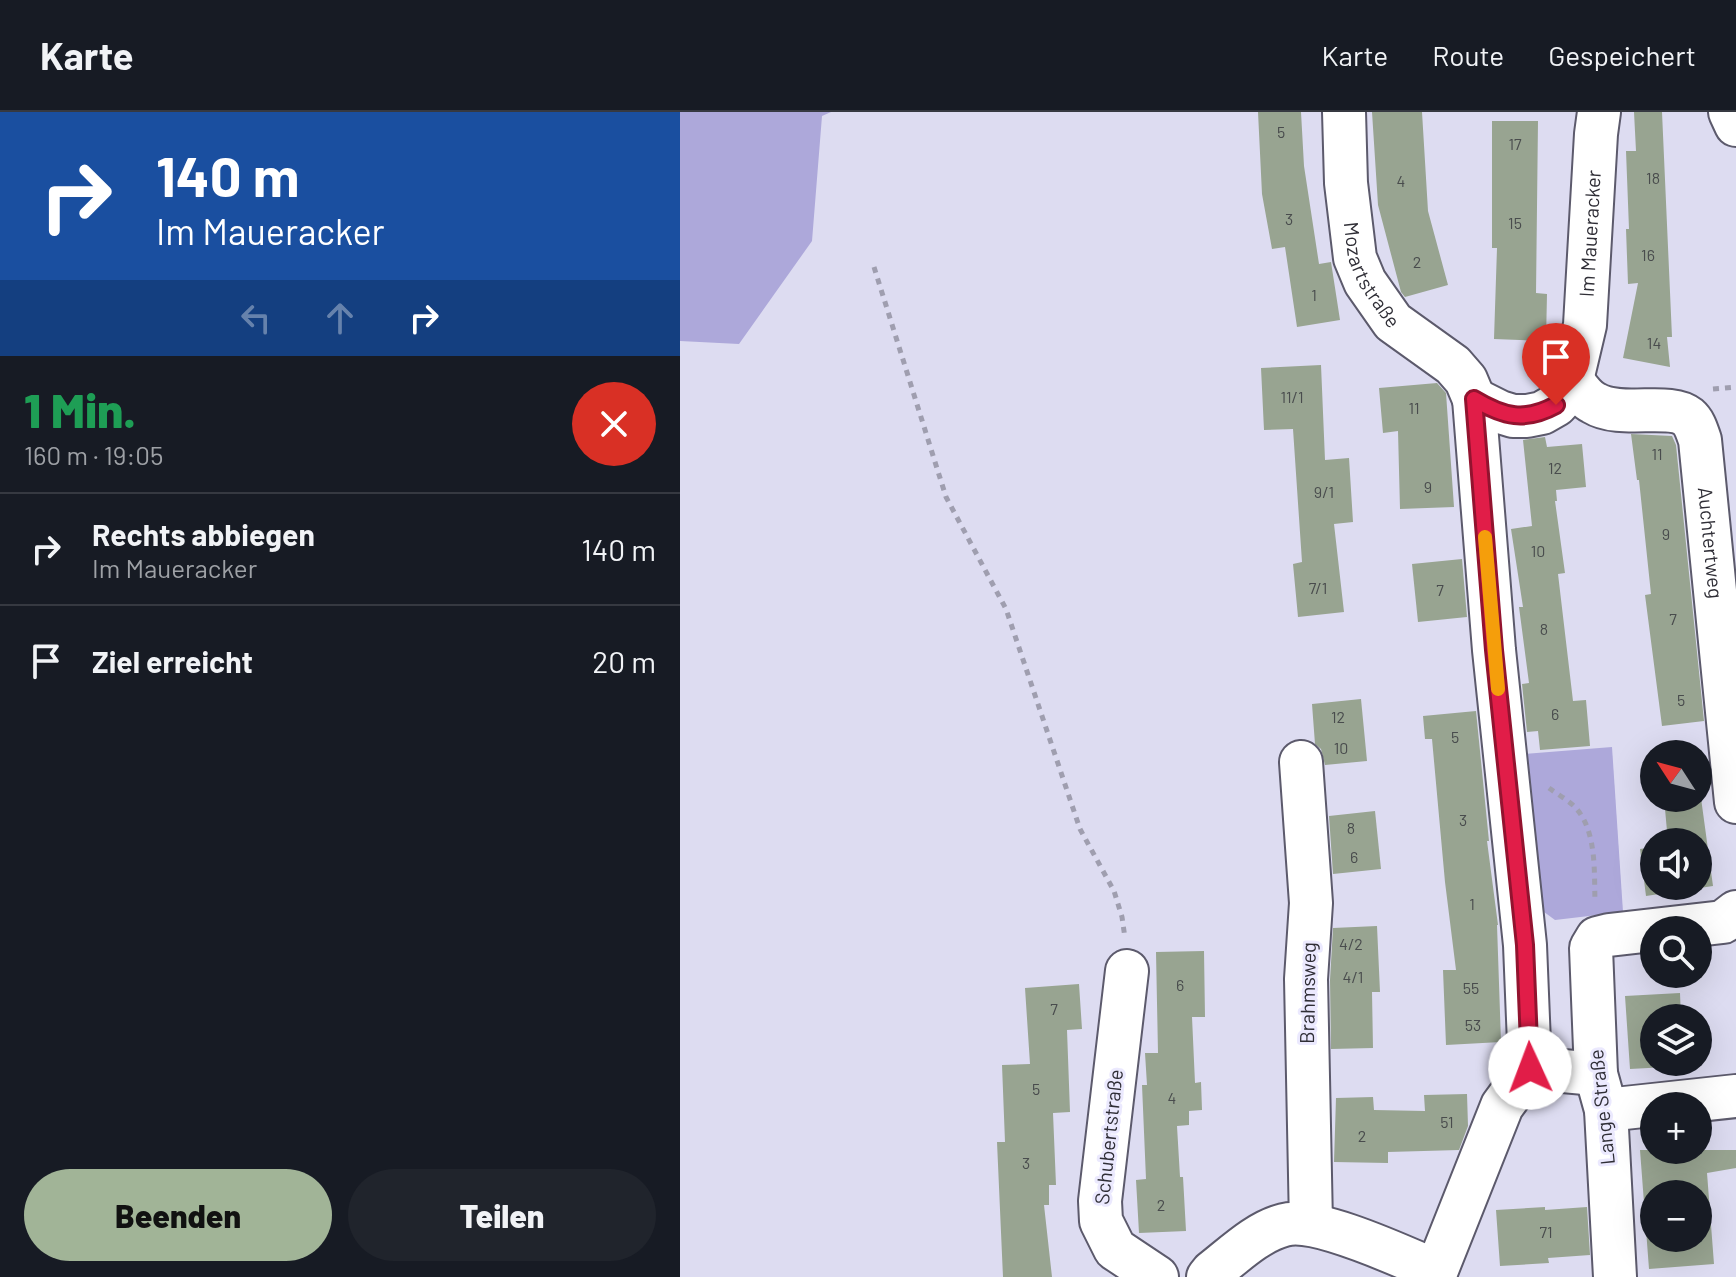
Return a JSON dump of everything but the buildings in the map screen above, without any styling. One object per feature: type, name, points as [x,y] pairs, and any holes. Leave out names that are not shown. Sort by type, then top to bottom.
[{"type":"street","name":"Mozartstraße","points":[[1344,112],[1346,183],[1355,258],[1365,282],[1393,322],[1453,365],[1466,380],[1474,399]]},
{"type":"street","name":"Im Maueracker","points":[[1474,399],[1500,412],[1527,416],[1542,413],[1556,405],[1567,393],[1585,325],[1599,112]]},
{"type":"street","points":[[1730,112],[1736,125]]},
{"type":"street","name":"Auchtertweg","points":[[1572,380],[1584,396],[1596,405],[1618,411],[1677,412],[1687,416],[1695,425],[1700,440],[1736,802]]},
{"type":"street","points":[[1208,1277],[1262,1234],[1286,1224],[1311,1224],[1352,1237],[1435,1274],[1502,1106],[1530,1068],[1525,945],[1494,650],[1474,399]]},
{"type":"street","name":"Brahmsweg","points":[[1301,762],[1311,903],[1306,979],[1311,1224]]},
{"type":"street","points":[[1597,938],[1723,922],[1736,912]]},
{"type":"street","name":"Lange Straße","points":[[1597,938],[1591,948],[1615,1277]]},
{"type":"street","name":"Schubertstraße","points":[[1127,971],[1100,1201],[1101,1221],[1115,1249],[1157,1277]]},
{"type":"street","points":[[1530,1068],[1601,1092],[1736,1096]]},
{"type":"path","points":[[874,267],[946,497],[1006,609],[1080,829],[1114,891],[1122,917],[1127,971]]},
{"type":"path","points":[[1549,788],[1575,807],[1592,844],[1597,938]]},
{"type":"shaded area","points":[[680,112],[831,112],[822,116],[812,241],[739,344],[680,341]]},
{"type":"shaded area","points":[[1612,747],[1623,912],[1555,920],[1540,909],[1523,754]]},
{"type":"slow traffic","points":[[1485,537],[1498,689]]},
{"type":"route","points":[[1530,1068],[1525,945],[1494,650],[1474,399],[1513,416],[1542,413],[1556,405]]}]
